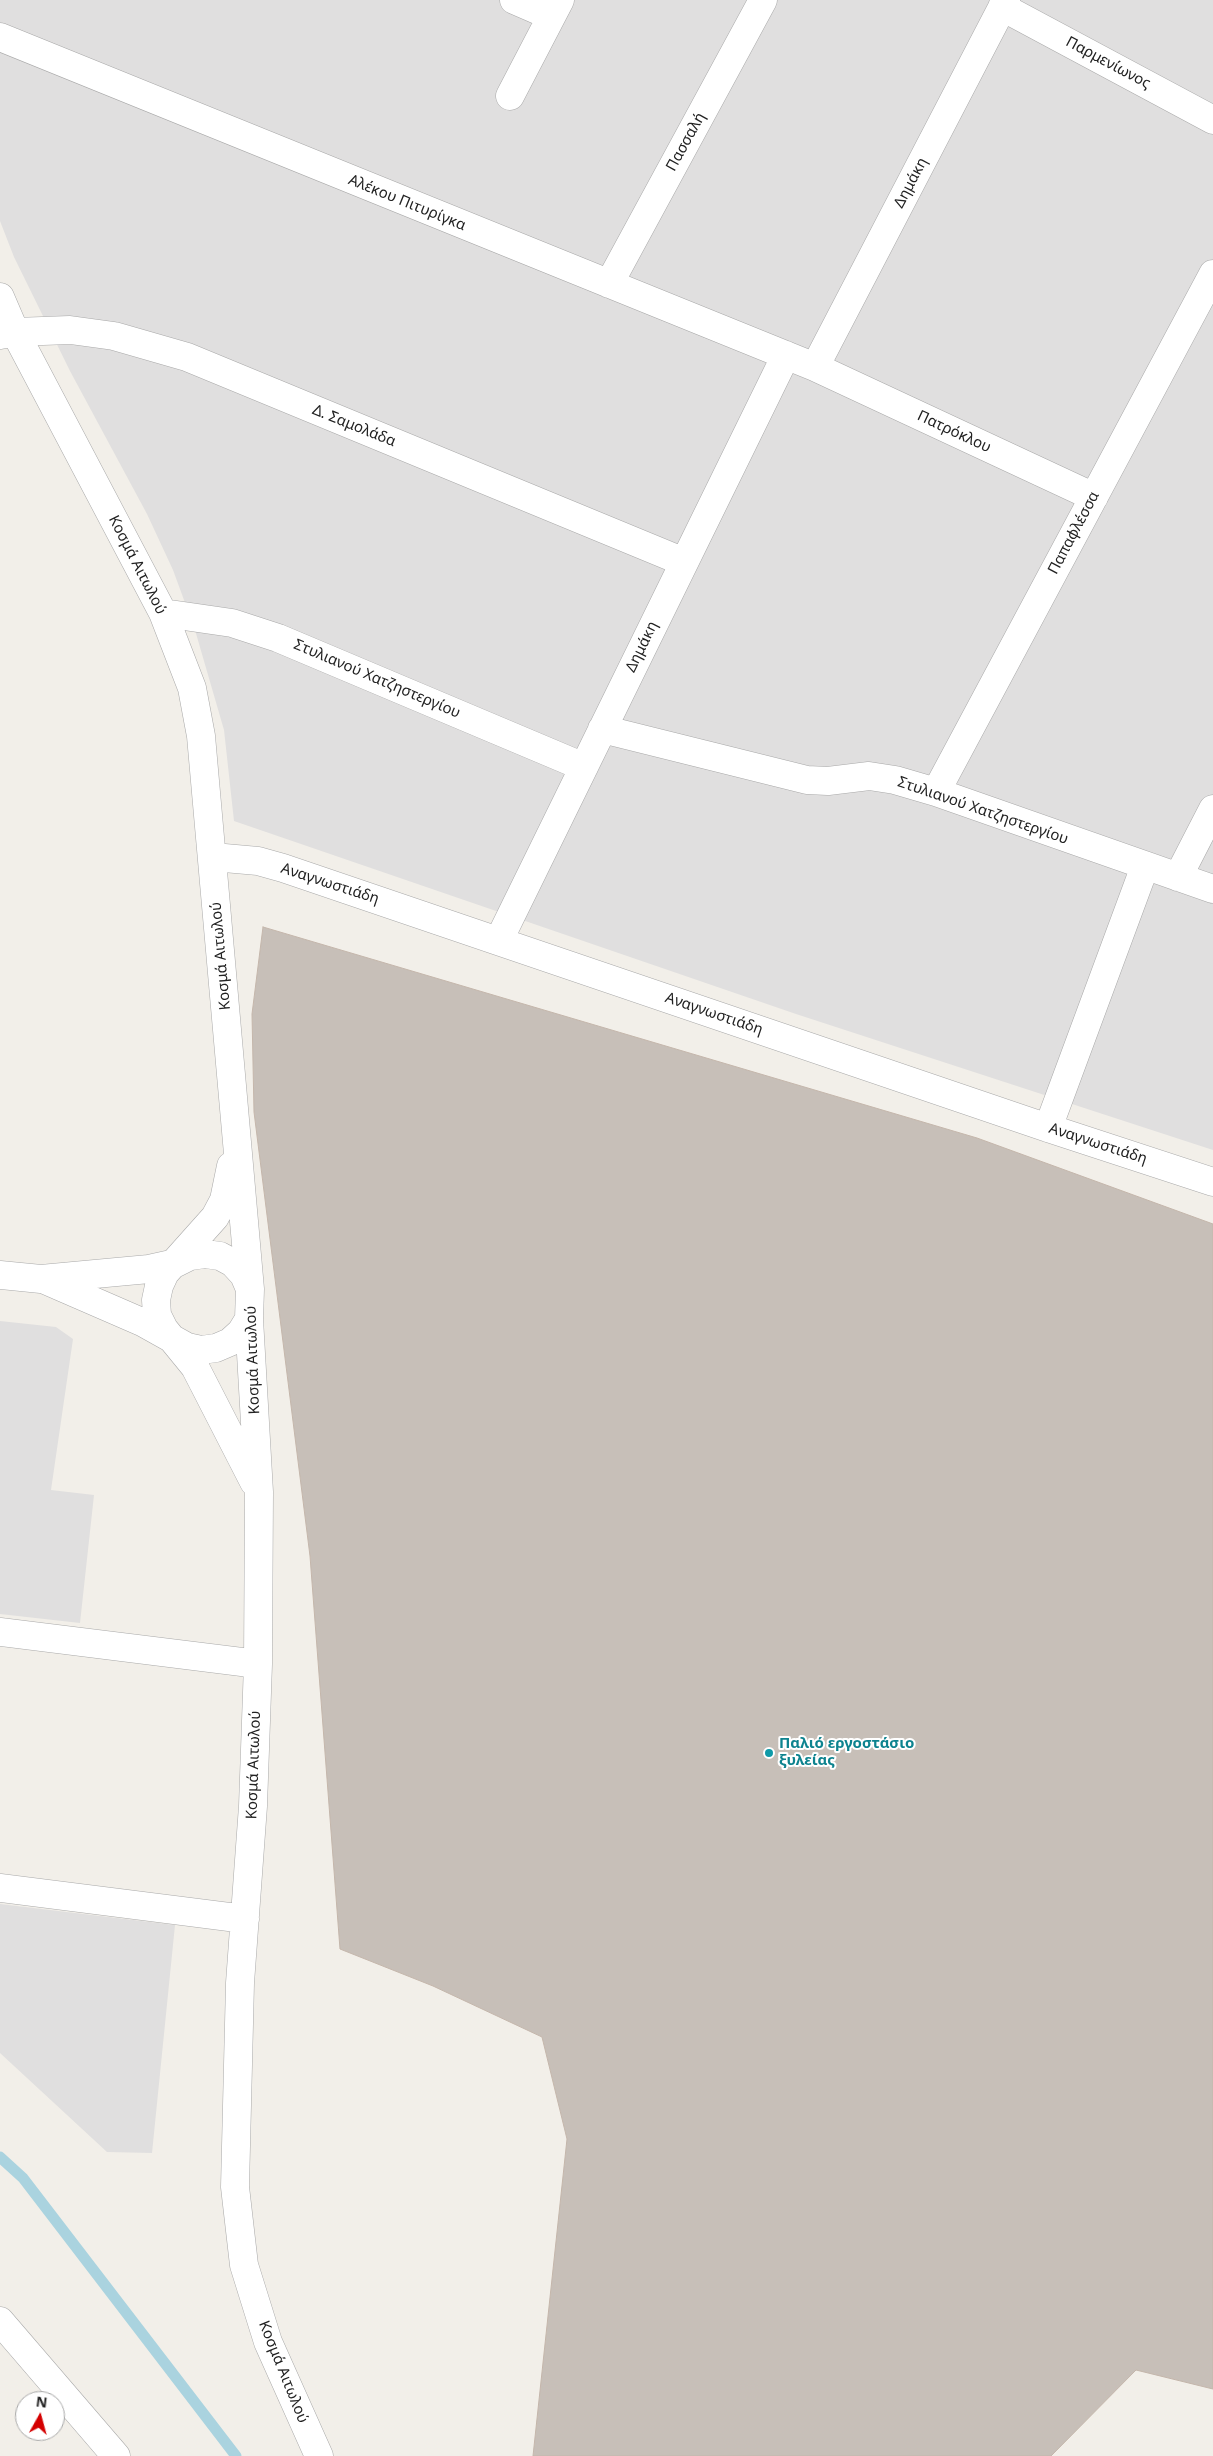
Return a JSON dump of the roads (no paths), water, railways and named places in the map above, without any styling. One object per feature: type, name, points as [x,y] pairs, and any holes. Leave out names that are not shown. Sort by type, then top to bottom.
[{"type":"street","points":[[510,96],[555,8],[514,0]]},
{"type":"street","name":"Πασσαλή","points":[[609,284],[764,0]]},
{"type":"street","name":"Παρμενίωνος","points":[[1004,4],[1213,120]]},
{"type":"street","name":"Δημάκη","points":[[815,366],[1004,4]]},
{"type":"street","name":"Αλέκου Πιτυρίγκα","points":[[0,37],[815,366]]},
{"type":"street","name":"Παπαφλέσσα","points":[[936,792],[1213,274]]},
{"type":"street","name":"Κοσμά Αιτωλού","points":[[0,297],[7,334],[163,613],[192,688],[201,736],[250,1289],[259,1492],[258,1664],[253,1806],[240,1983],[235,2187],[244,2265],[268,2342],[319,2456]]},
{"type":"street","name":"Δ. Σαμολάδα","points":[[7,334],[70,330],[105,334],[187,357],[684,562]]},
{"type":"street","name":"Δημάκη","points":[[499,940],[786,355]]},
{"type":"street","name":"Πατρόκλου","points":[[815,366],[1094,497]]},
{"type":"street","name":"Στυλιανού Χατζηστεργίου","points":[[163,613],[232,623],[278,638],[584,767]]},
{"type":"street","name":"Στυλιανού Χατζηστεργίου","points":[[602,729],[807,780],[828,781],[869,776],[895,780],[936,792],[1213,889]]},
{"type":"street","points":[[1178,877],[1213,809]]},
{"type":"street","name":"Αναγνωστιάδη","points":[[213,857],[258,861],[283,868],[1048,1128],[1213,1182]]},
{"type":"street","points":[[1048,1128],[1145,866]]},
{"type":"street","points":[[236,1145],[224,1200],[220,1208],[206,1229],[165,1273],[159,1286],[156,1300],[157,1315],[164,1328],[195,1367],[259,1492]]},
{"type":"street","points":[[0,1275],[41,1279],[149,1269],[176,1263],[190,1256],[205,1254],[220,1256],[233,1264],[244,1275],[250,1289]]},
{"type":"street","points":[[41,1279],[144,1323],[187,1346],[201,1350],[216,1348],[230,1342],[241,1332],[250,1319]]},
{"type":"street","points":[[0,1632],[258,1664]]},
{"type":"street","points":[[0,1888],[244,1919]]},
{"type":"street","points":[[0,2321],[116,2456]]},
{"type":"waterway","points":[[0,2157],[23,2178],[236,2456]]},
{"type":"place","name":"Παλιό εργοστάσιο ξυλείας","points":[[769,1753]]}]
